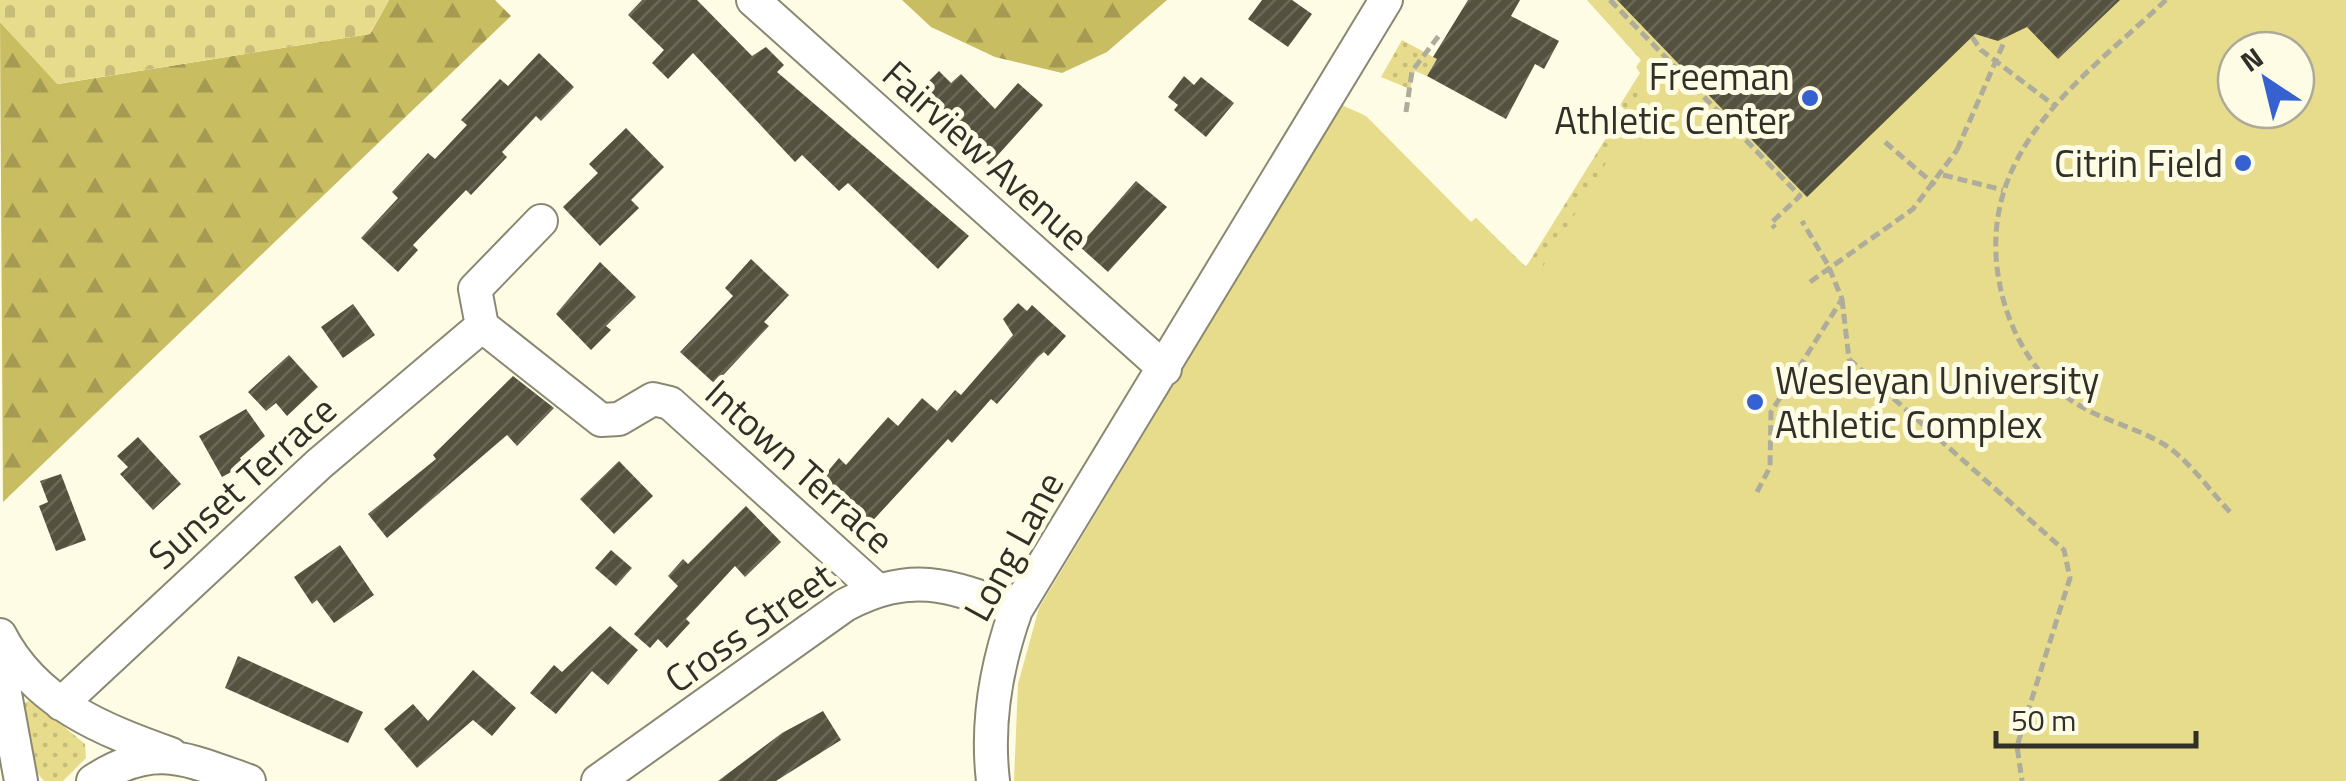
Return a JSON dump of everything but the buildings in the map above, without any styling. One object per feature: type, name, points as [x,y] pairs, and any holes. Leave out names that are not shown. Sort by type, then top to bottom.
[{"type":"street","name":"Fairview Avenue","points":[[753,0],[1165,369]]},
{"type":"street","points":[[1165,369],[1385,1]]},
{"type":"street","points":[[482,326],[474,289],[541,220]]},
{"type":"street","name":"Intown Terrace","points":[[482,326],[602,420],[619,419],[654,399],[670,402],[876,590]]},
{"type":"street","name":"Sunset Terrace","points":[[61,704],[319,464],[482,326]]},
{"type":"street","name":"Long Lane","points":[[993,781],[992,702],[1000,654],[1016,610],[1165,369]]},
{"type":"street","name":"Cross Street","points":[[598,781],[846,605],[876,590],[905,583],[937,584],[1016,610]]},
{"type":"street","points":[[0,636],[32,682],[92,723],[249,781]]},
{"type":"street","points":[[0,666],[21,781]]},
{"type":"street","points":[[92,781],[140,757],[171,754]]},
{"type":"path","points":[[1610,0],[1800,196],[1771,224],[1775,228]]},
{"type":"path","points":[[2166,0],[2026,138],[2003,190],[1995,228],[1997,270],[2009,319],[2038,368],[2083,409],[2165,444],[2230,512]]},
{"type":"path","points":[[1406,112],[1412,72],[1440,33]]},
{"type":"path","points":[[1972,37],[1980,50],[2055,106]]},
{"type":"path","points":[[1810,282],[1828,265],[1878,238],[1935,184],[1957,150],[2004,40]]},
{"type":"path","points":[[1885,142],[1935,184]]},
{"type":"path","points":[[1942,175],[2003,190]]},
{"type":"path","points":[[1802,221],[1842,298],[1849,360],[2064,550],[2070,562],[2070,578],[2017,746],[2022,781]]},
{"type":"path","points":[[1756,492],[1770,467],[1771,412],[1842,298]]},
{"type":"green space","points":[[0,0],[389,0],[370,34],[57,84],[0,22]]},
{"type":"green space","points":[[389,0],[495,0],[511,16],[3,502],[0,22],[58,84],[370,34]]},
{"type":"green space","points":[[902,0],[1167,0],[1107,52],[1062,73],[995,57],[931,27]]},
{"type":"green space","points":[[1587,0],[1603,0],[1794,199],[1545,295],[1471,222],[1476,218],[1526,267],[1624,109],[1620,105],[1640,73],[1636,67],[1641,60]]},
{"type":"green space","name":"Wesleyan University Athletic Complex","points":[[1587,0],[2346,0],[2346,781],[1014,781],[1018,684],[1039,608],[1342,105],[1366,116],[1471,222],[1476,218],[1526,268],[1539,273],[1642,104],[1642,60]]},
{"type":"green space","points":[[1402,40],[1437,59],[1427,76],[1415,71],[1410,89],[1381,77]]},
{"type":"green space","points":[[27,701],[34,702],[85,744],[86,758],[63,781],[44,781],[35,770],[23,706]]},
{"type":"place","name":"Freeman Athletic Center","points":[[1810,98]]},
{"type":"place","name":"Citrin Field","points":[[2243,163]]},
{"type":"place","name":"Wesleyan University Athletic Complex","points":[[1755,402]]}]
